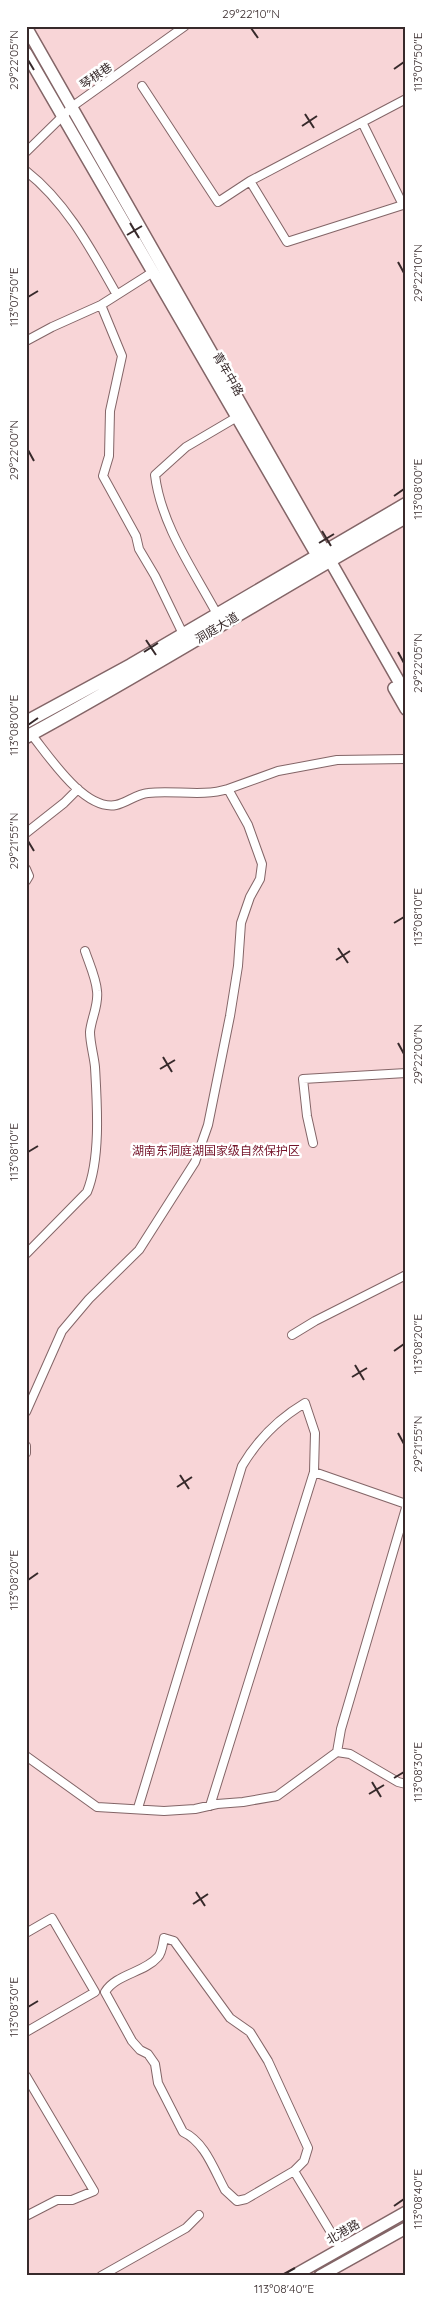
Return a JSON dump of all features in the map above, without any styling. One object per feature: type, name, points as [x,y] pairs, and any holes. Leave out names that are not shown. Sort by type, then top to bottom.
[{"type":"main road","name":"青年中路","points":[[26,26],[73,106],[406,709]]},
{"type":"main road","name":"青年中路","points":[[26,53],[237,417],[323,558]]},
{"type":"main road","name":"洞庭大道","points":[[28,731],[138,676],[406,504]]},
{"type":"main road","name":"洞庭大道","points":[[28,731],[217,614],[406,517]]},
{"type":"main road","points":[[323,558],[406,694]]},
{"type":"main road","name":"北港路","points":[[293,2276],[406,2212]]},
{"type":"main road","points":[[320,2276],[406,2228]]},
{"type":"street","name":"琴棋巷","points":[[26,152],[73,106],[186,26]]},
{"type":"street","points":[[142,86],[218,202],[250,180],[406,99]]},
{"type":"street","points":[[250,180],[287,242],[404,204],[362,122]]},
{"type":"street","points":[[26,171],[40,182],[60,204],[80,232],[117,295]]},
{"type":"street","points":[[26,341],[101,305],[153,272]]},
{"type":"street","points":[[101,305],[122,356],[110,411],[109,456],[103,476],[136,536],[139,549],[155,576],[183,634]]},
{"type":"street","points":[[217,614],[166,517],[157,494],[155,475],[186,447],[237,417]]},
{"type":"street","points":[[28,731],[66,778],[101,805],[116,805],[147,793],[213,794],[278,771],[337,760],[406,758]]},
{"type":"street","points":[[26,833],[64,803],[78,789]]},
{"type":"street","points":[[26,1412],[62,1331],[99,1288],[139,1250],[196,1162],[208,1124],[230,1016],[238,966],[241,923],[250,897],[260,879],[262,864],[248,825],[228,789]]},
{"type":"street","points":[[26,869],[29,876],[26,881]]},
{"type":"street","points":[[26,1254],[87,1192],[91,1184],[95,1153],[96,1113],[94,1066],[90,1033],[95,1016],[97,991],[85,951]]},
{"type":"street","points":[[313,1143],[302,1079],[406,1073]]},
{"type":"street","points":[[292,1335],[315,1321],[406,1275]]},
{"type":"street","points":[[138,1808],[242,1466],[261,1438],[277,1423],[305,1403],[315,1433],[314,1472],[210,1806]]},
{"type":"street","points":[[26,1446],[26,1453]]},
{"type":"street","points":[[314,1472],[406,1504]]},
{"type":"street","points":[[338,1752],[340,1729],[406,1508]]},
{"type":"street","points":[[26,1756],[98,1807],[164,1810],[195,1809],[277,1796],[338,1752],[350,1754],[398,1782],[406,1784]]},
{"type":"street","points":[[26,1933],[52,1918],[95,1992]]},
{"type":"street","points":[[164,1938],[174,1941],[230,2018],[250,2032],[268,2062],[308,2148],[304,2161],[294,2171],[246,2199],[237,2201],[224,2190],[202,2147],[191,2135],[183,2132],[158,2083],[155,2064],[148,2054],[140,2050],[132,2041],[105,1992],[110,1985],[139,1970],[159,1956],[164,1938]]},
{"type":"street","points":[[26,2032],[95,1992],[105,1992]]},
{"type":"street","points":[[26,2076],[94,2191],[72,2200],[57,2200],[26,2216]]},
{"type":"street","points":[[294,2171],[341,2249]]},
{"type":"street","points":[[101,2276],[186,2228],[199,2215]]},
{"type":"green space","name":"湖南东洞庭湖国家级自然保护区","points":[[26,26],[406,26],[406,2276],[26,2276]]}]
